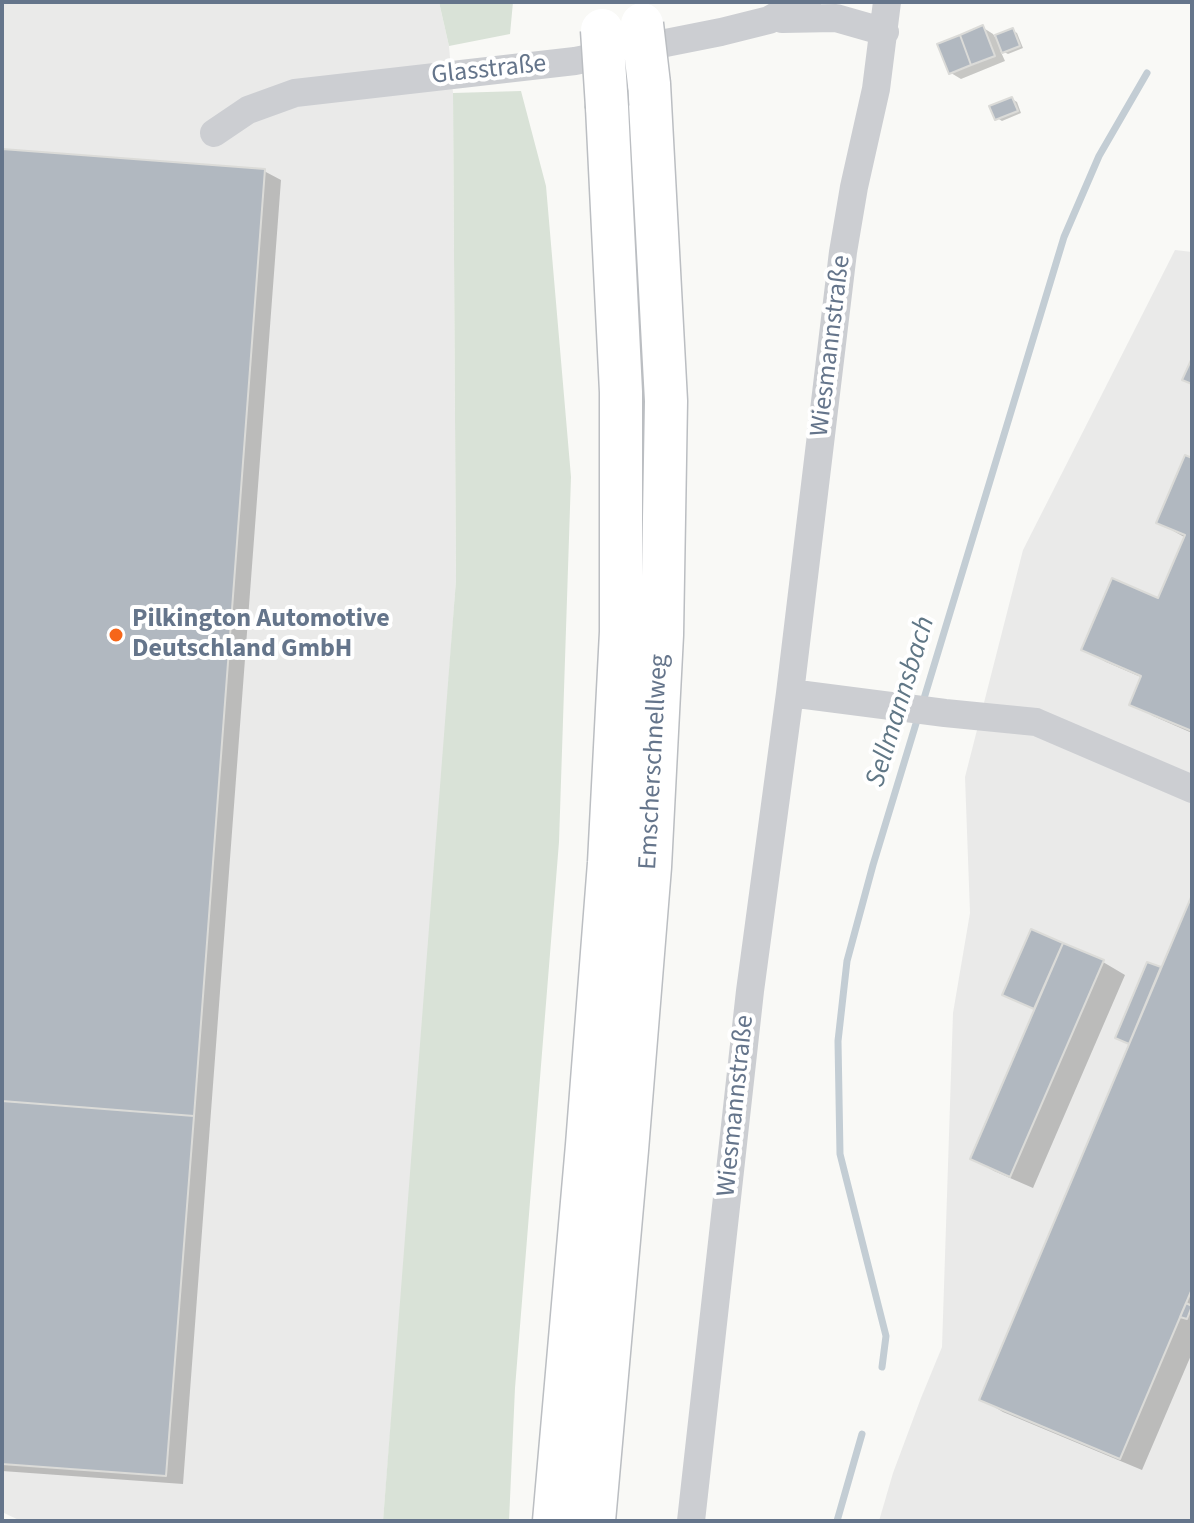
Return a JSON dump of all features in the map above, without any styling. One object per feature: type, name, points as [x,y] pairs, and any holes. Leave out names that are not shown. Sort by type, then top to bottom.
[{"type":"highway","name":"Emscherschnellweg","points":[[594,1521],[649,883],[662,635],[666,401],[649,84],[641,13]]},
{"type":"highway","name":"Emscherschnellweg","points":[[554,1521],[609,863],[621,632],[621,392],[600,16]]},
{"type":"street","name":"Glasstraße","points":[[769,20],[807,2]]},
{"type":"street","name":"Wiesmannstraße","points":[[691,1521],[750,991],[790,693],[843,252],[876,89],[887,2]]},
{"type":"street","name":"Glasstraße","points":[[214,133],[248,110],[295,93],[575,61],[769,20],[836,18],[885,32]]},
{"type":"street","points":[[790,693],[1036,722],[1192,789]]},
{"type":"shaded area","points":[[2,2],[439,2],[449,46],[453,93],[456,580],[424,1025],[383,1521],[21,1521],[2,1512]]},
{"type":"shaded area","points":[[439,2],[513,2],[510,34],[449,46]]},
{"type":"shaded area","points":[[521,91],[546,186],[571,477],[559,842],[515,1388],[509,1521],[383,1521],[456,580],[453,93]]},
{"type":"shaded area","points":[[1175,250],[1192,252],[1192,1521],[879,1521],[893,1473],[942,1347],[953,1013],[970,913],[965,777],[1023,550]]},
{"type":"building","points":[[983,25],[995,56],[971,65],[960,35]]},
{"type":"building","points":[[1013,28],[1020,46],[1002,53],[995,35]]},
{"type":"building","points":[[960,35],[971,65],[949,74],[937,44]]},
{"type":"building","points":[[1012,97],[1018,111],[995,120],[989,106]]},
{"type":"building","name":"Pilkington Automotive Deutschland GmbH","points":[[2,149],[265,169],[194,1116],[2,1101]]},
{"type":"building","points":[[1192,358],[1192,384],[1182,380]]},
{"type":"building","points":[[1185,455],[1192,458],[1192,731],[1129,705],[1141,676],[1081,650],[1112,578],[1158,598],[1185,535],[1156,523]]},
{"type":"building","points":[[1192,895],[1192,1289],[1120,1459],[979,1400]]},
{"type":"building","points":[[1031,929],[1063,943],[1034,1009],[1002,995]]},
{"type":"building","points":[[1063,943],[1104,960],[1010,1177],[970,1159]]},
{"type":"building","points":[[1147,962],[1161,967],[1129,1044],[1115,1038]]},
{"type":"building","points":[[2,1101],[194,1116],[166,1476],[2,1464]]},
{"type":"building","points":[[1186,1303],[1192,1306],[1187,1319],[1180,1317]]},
{"type":"waterway","name":"Sellmannsbach","points":[[922,705],[1064,237],[1099,156],[1147,73]]},
{"type":"waterway","name":"Sellmannsbach","points":[[882,1367],[886,1336],[840,1154],[838,1041],[847,961],[918,717]]},
{"type":"waterway","name":"Sellmannsbach","points":[[837,1521],[862,1434]]},
{"type":"place","name":"Pilkington Automotive Deutschland GmbH","points":[[116,635]]}]
